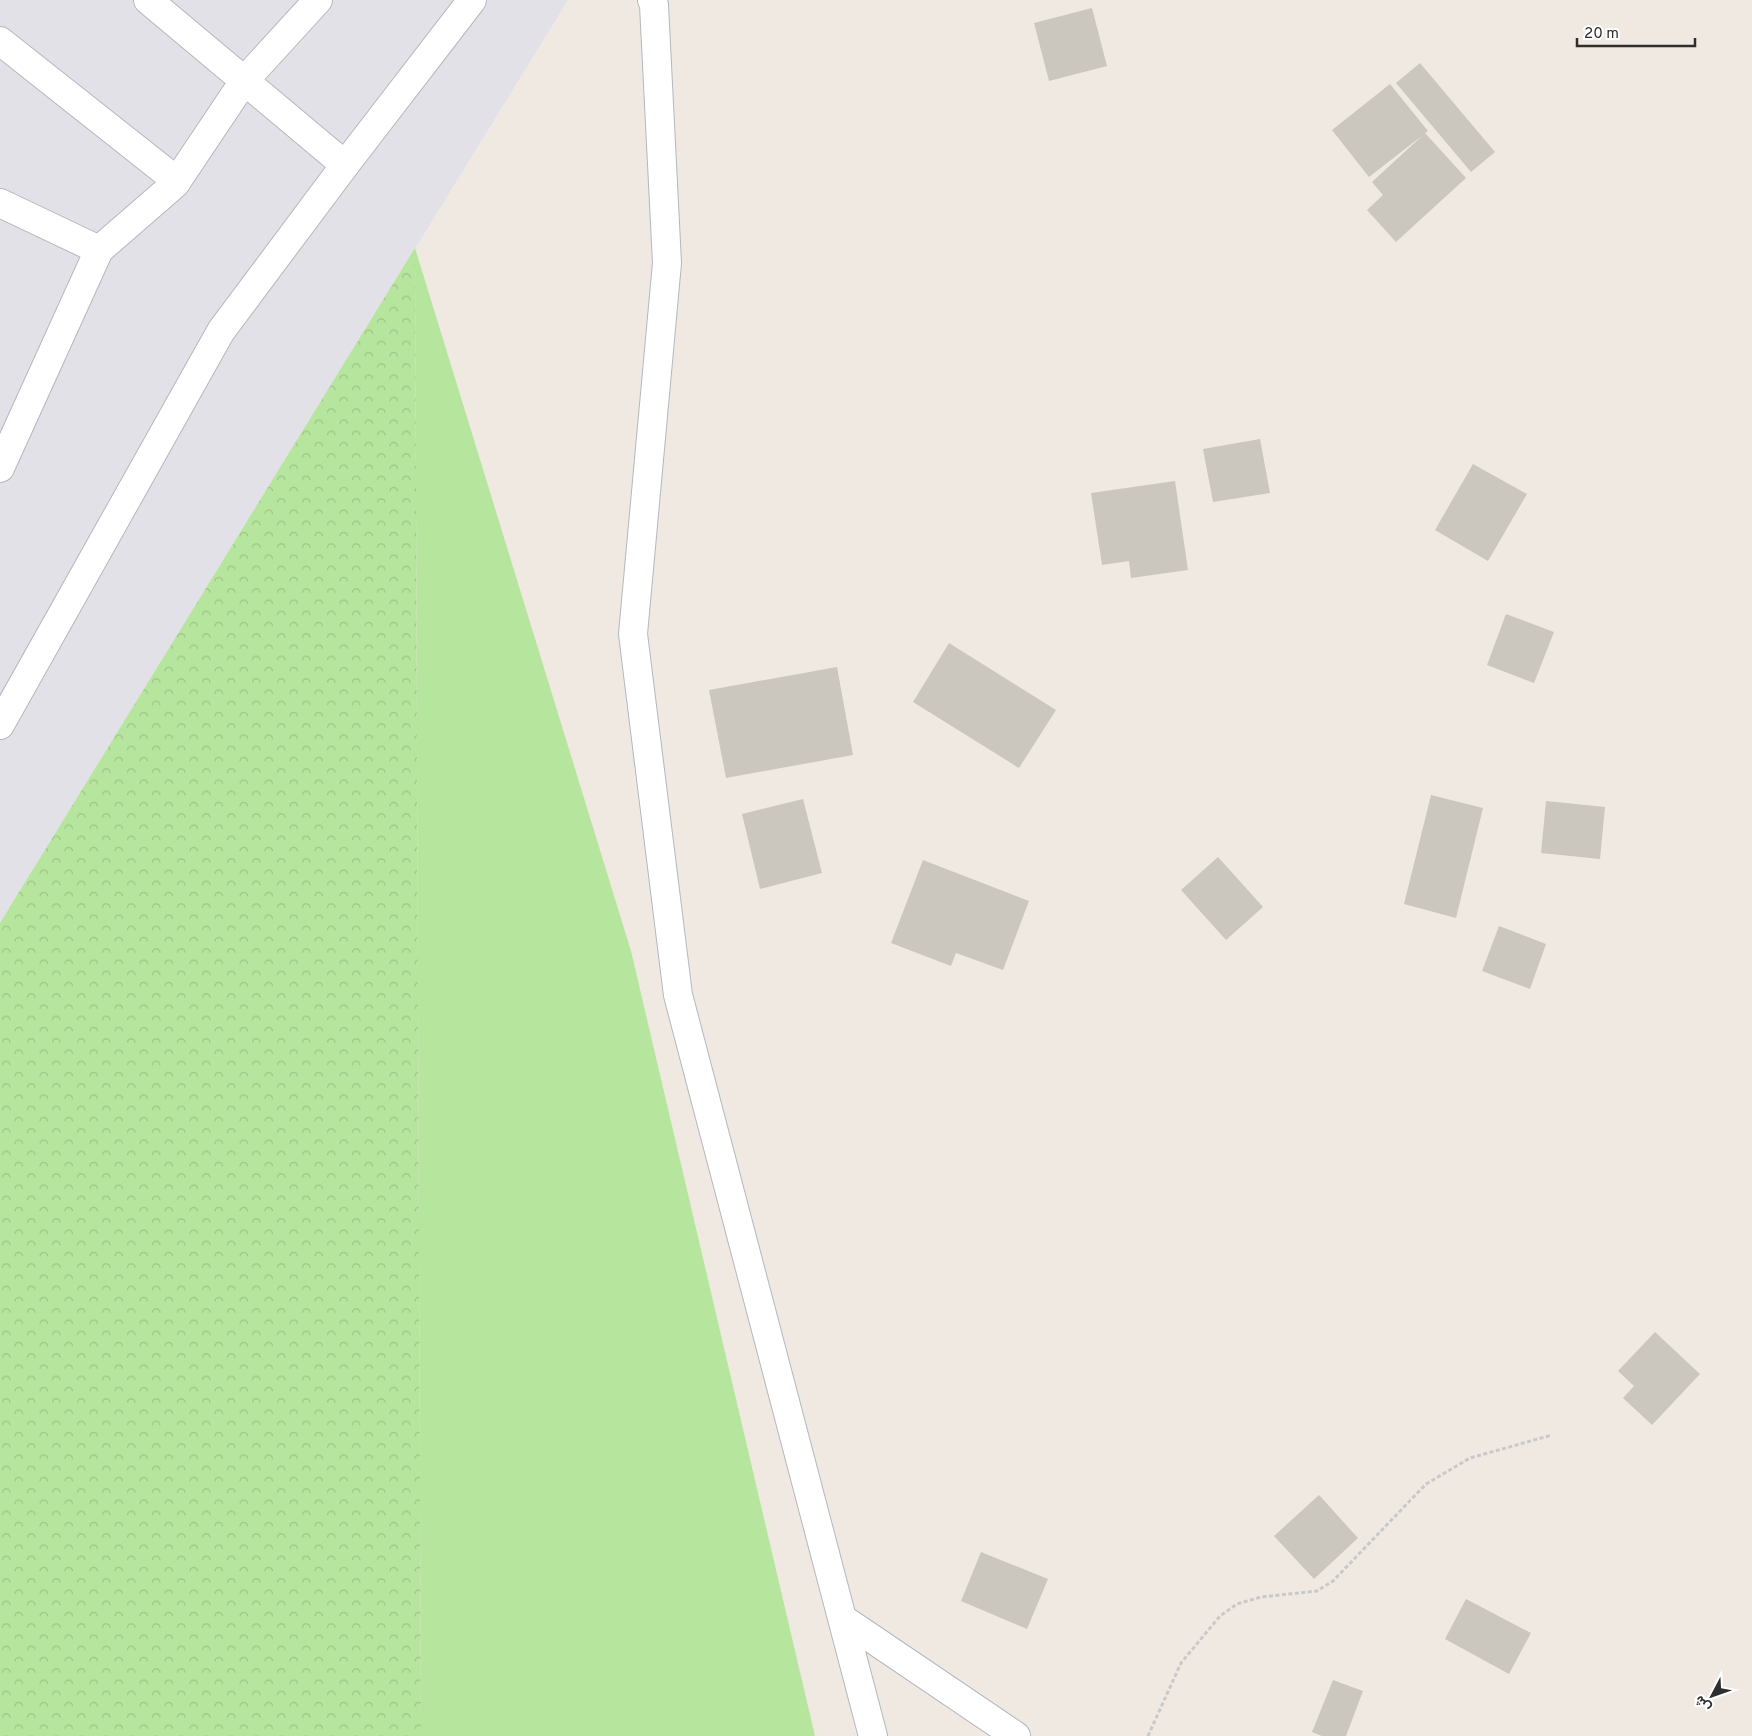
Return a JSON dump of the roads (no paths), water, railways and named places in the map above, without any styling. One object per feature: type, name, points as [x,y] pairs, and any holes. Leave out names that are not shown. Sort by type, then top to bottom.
[{"type":"street","points":[[148,0],[345,165]]},
{"type":"street","points":[[0,468],[99,250],[177,181],[244,81],[318,0]]},
{"type":"street","points":[[0,725],[221,331],[472,0]]},
{"type":"street","points":[[652,0],[654,6],[667,263],[633,634],[678,995],[873,1736]]},
{"type":"street","points":[[0,41],[177,181]]},
{"type":"street","points":[[0,203],[99,250]]},
{"type":"street","points":[[843,1620],[1016,1736]]}]
